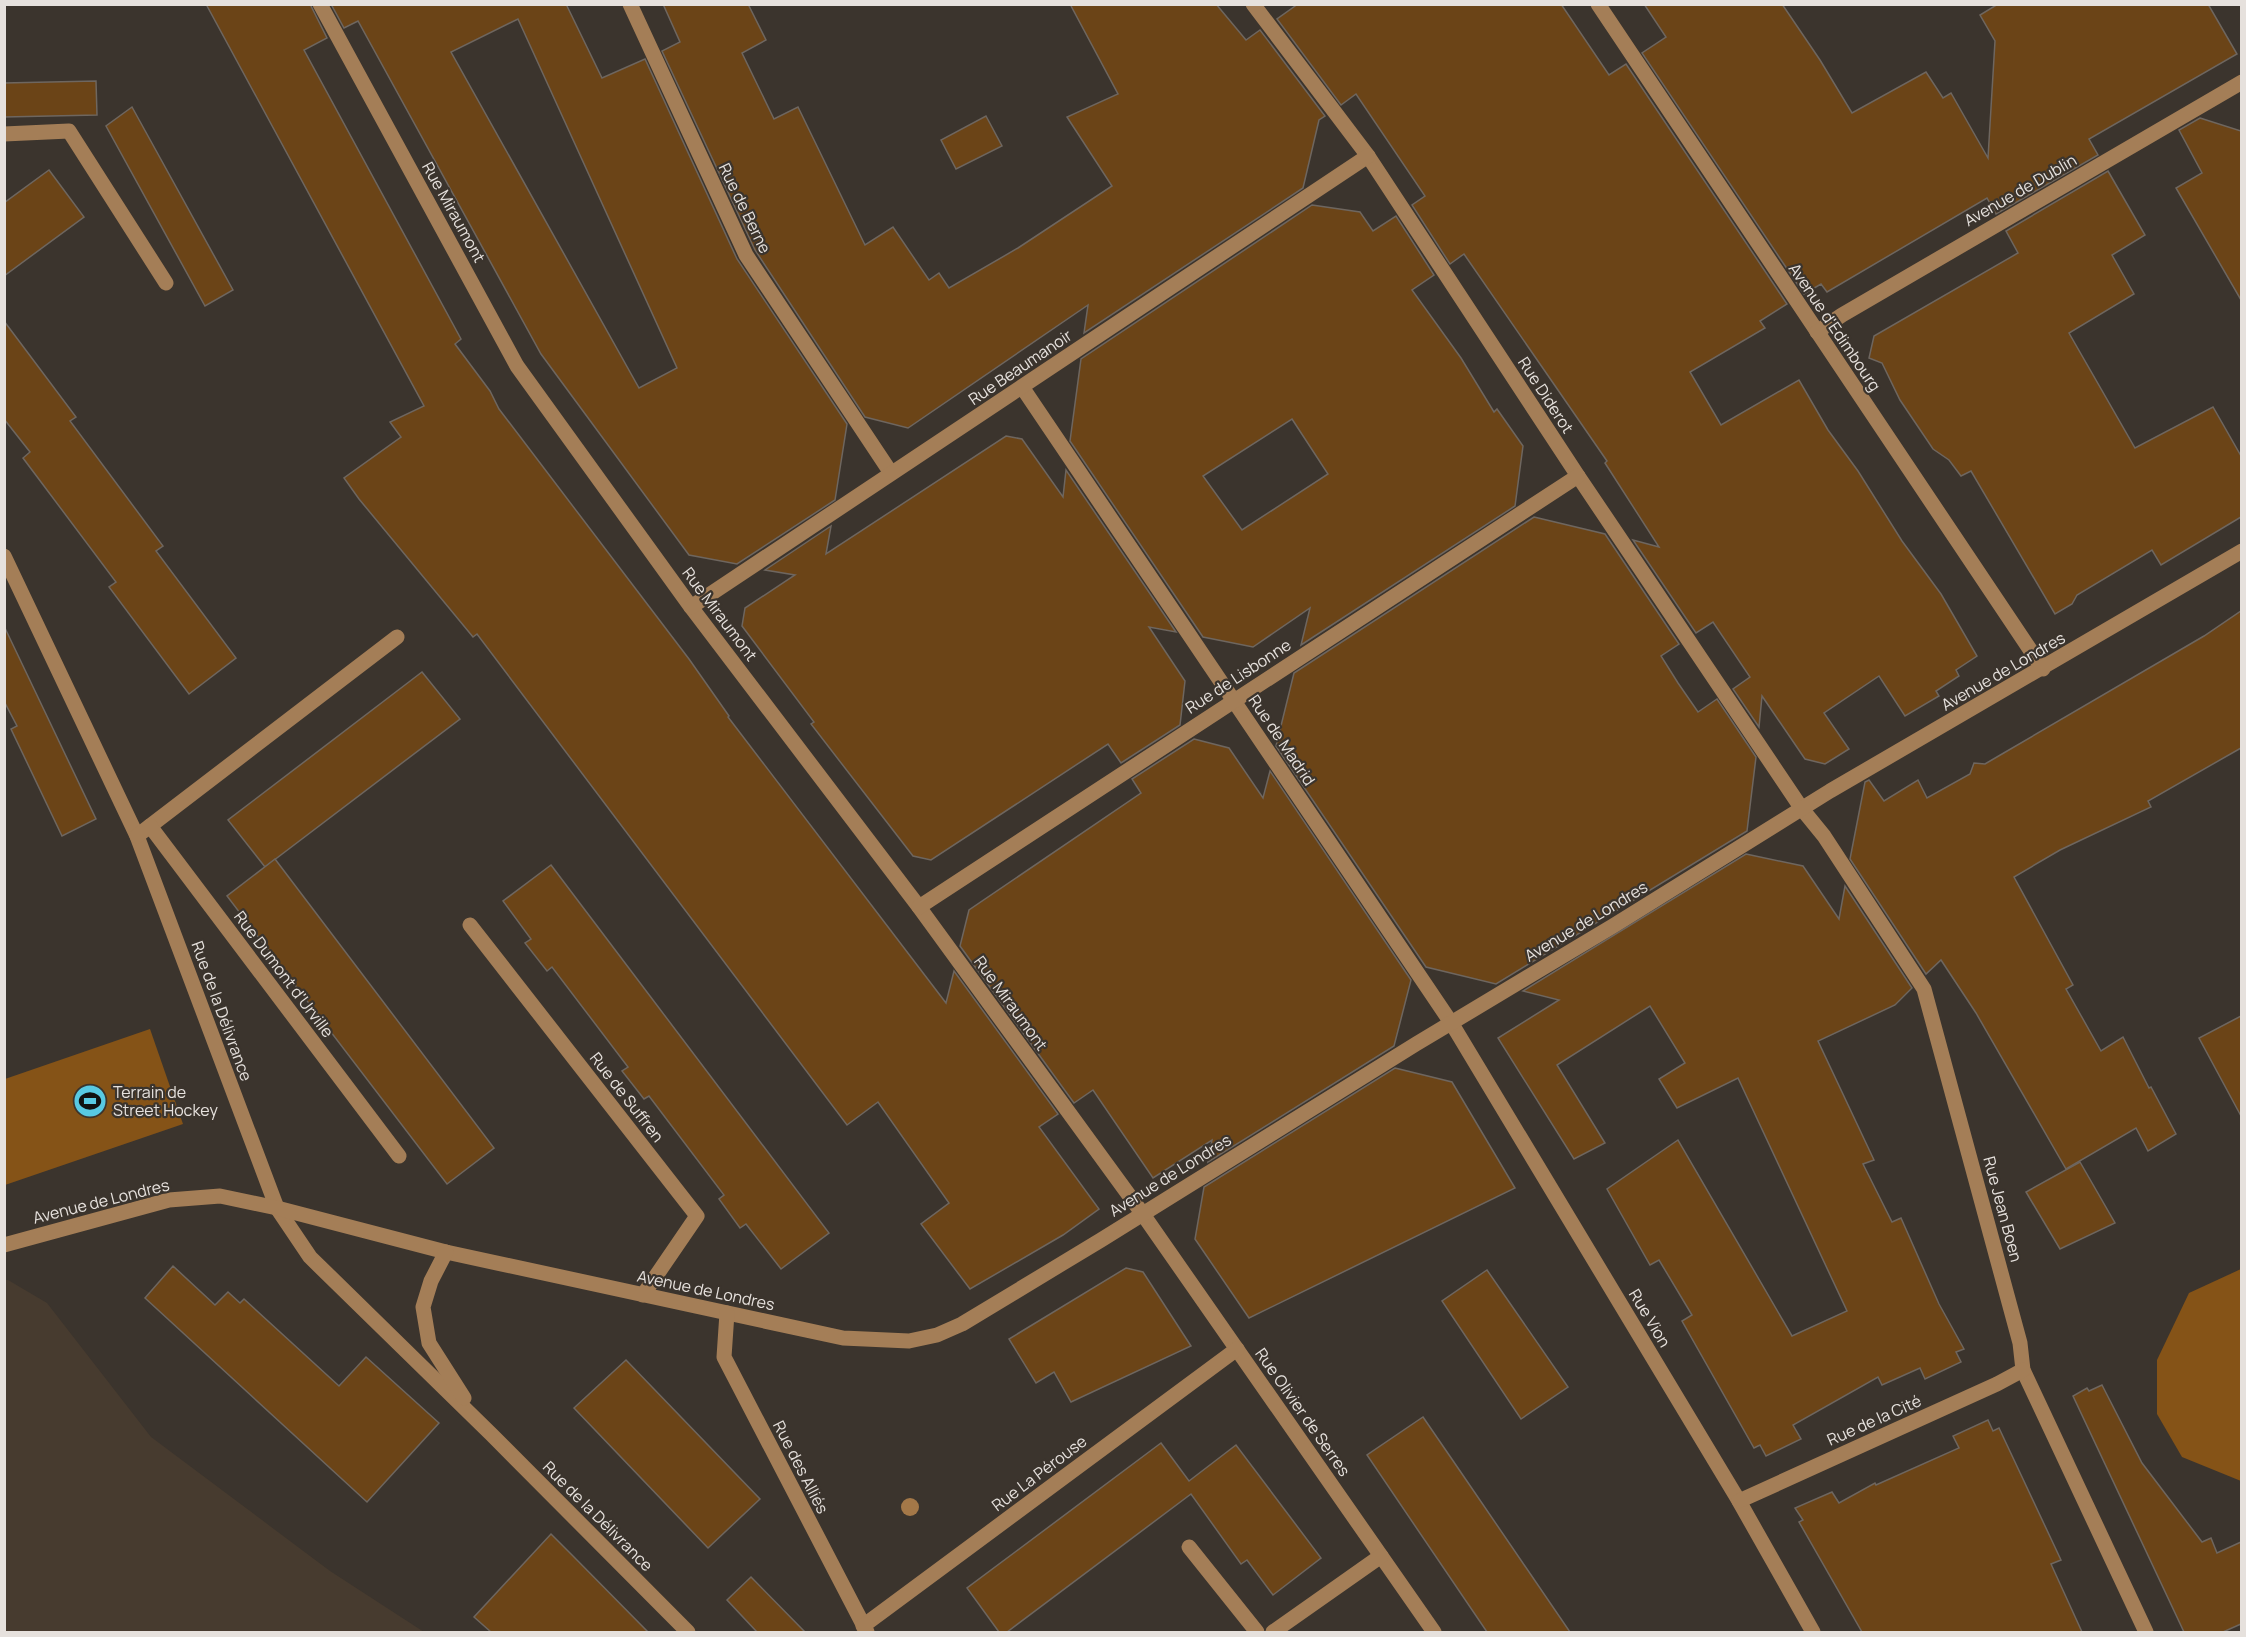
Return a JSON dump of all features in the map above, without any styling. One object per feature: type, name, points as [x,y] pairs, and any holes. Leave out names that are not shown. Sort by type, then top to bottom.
[{"type":"street","name":"Rue Miraumont","points":[[320,4],[517,366],[691,607],[919,908],[1142,1213]]},
{"type":"street","name":"Rue de Berne","points":[[630,4],[746,255],[891,473]]},
{"type":"street","name":"Rue Diderot","points":[[1253,4],[1368,156],[1578,476],[1802,809]]},
{"type":"street","name":"Avenue d'Edimbourg","points":[[1598,4],[2043,669]]},
{"type":"street","name":"Avenue de Dublin","points":[[1817,332],[1842,315],[2241,82]]},
{"type":"street","points":[[4,134],[69,131],[166,283]]},
{"type":"street","name":"Rue Beaumanoir","points":[[691,607],[1368,156]]},
{"type":"street","name":"Rue de Madrid","points":[[1022,387],[1452,1024]]},
{"type":"street","name":"Rue de Lisbonne","points":[[919,908],[1578,476]]},
{"type":"street","name":"Avenue de Londres","points":[[4,1245],[169,1200],[220,1196],[277,1208],[446,1252],[843,1338],[909,1341],[937,1335],[962,1324],[1101,1240],[1416,1044],[1802,809],[2241,552]]},
{"type":"street","name":"Rue de la Délivrance","points":[[4,556],[137,836],[277,1208],[310,1257],[482,1425],[688,1632]]},
{"type":"street","points":[[137,836],[397,637]]},
{"type":"street","name":"Rue Jean Boen","points":[[1802,809],[1824,836],[1924,989],[2020,1343],[2023,1370],[2146,1632]]},
{"type":"street","name":"Rue Dumont d'Urville","points":[[150,826],[399,1156]]},
{"type":"street","name":"Rue de Suffren","points":[[470,925],[697,1216],[643,1294]]},
{"type":"street","name":"Rue Vion","points":[[1452,1024],[1739,1501],[1813,1632]]},
{"type":"street","name":"Rue Olivier de Serres","points":[[1142,1213],[1434,1632]]},
{"type":"street","name":"Rue de la Délivrance","points":[[446,1252],[431,1281],[423,1307],[429,1343],[444,1370],[482,1425]]},
{"type":"street","name":"Rue des Alliés","points":[[727,1313],[724,1357],[865,1629]]},
{"type":"street","name":"Rue La Pérouse","points":[[865,1629],[1237,1349]]},
{"type":"street","name":"Rue de la Cité","points":[[1739,1501],[1997,1384],[2023,1370]]},
{"type":"street","points":[[1189,1547],[1257,1632]]},
{"type":"street","points":[[1273,1632],[1381,1556]]},
{"type":"shaded area","name":"Terrain de Street Hockey","points":[[150,1029],[183,1124],[5,1185],[5,1079]]},
{"type":"shaded area","points":[[2241,1269],[2241,1481],[2182,1457],[2157,1414],[2157,1360],[2189,1293]]},
{"type":"shaded area","points":[[4,1280],[8,1280],[47,1303],[151,1437],[330,1571],[424,1632],[5,1632]]},
{"type":"building","points":[[206,4],[310,4],[327,38],[304,50],[461,339],[455,344],[490,391],[499,409],[689,659],[728,717],[946,1003],[954,971],[1058,1114],[1039,1127],[1099,1209],[1063,1235],[970,1289],[921,1224],[949,1203],[878,1102],[847,1125],[477,634],[473,637],[344,478],[401,437],[390,422],[424,406]]},
{"type":"building","points":[[331,4],[566,4],[602,78],[645,59],[737,259],[847,424],[835,500],[737,564],[689,555],[541,354],[358,21],[344,28]],"holes":[[[518,19],[677,368],[639,388],[451,52]]]},
{"type":"building","points":[[663,4],[748,4],[766,40],[742,53],[774,119],[798,107],[865,245],[893,227],[929,280],[939,273],[949,288],[1018,248],[1112,186],[1067,117],[1118,94],[1070,4],[1216,4],[1246,40],[1260,30],[1325,116],[1319,120],[1303,188],[1084,333],[1088,305],[908,428],[865,417],[755,250],[662,51],[680,42]]},
{"type":"building","points":[[1298,4],[1561,4],[1609,75],[1626,64],[1787,304],[1760,321],[1765,328],[1690,372],[1721,425],[1799,380],[1828,430],[1858,471],[1902,541],[1941,594],[1977,656],[1956,670],[1959,676],[1936,691],[1939,696],[1905,716],[1879,676],[1824,713],[1849,749],[1825,764],[1805,759],[1762,696],[1759,727],[1733,689],[1750,677],[1713,622],[1696,633],[1633,540],[1659,547],[1605,463],[1607,461],[1464,254],[1450,264],[1412,205],[1425,196],[1356,94],[1341,105],[1277,19]]},
{"type":"building","points":[[1644,4],[1782,4],[1852,113],[1926,72],[1943,98],[1951,93],[1988,158],[1995,41],[1980,15],[1998,4],[2208,4],[2237,54],[2089,139],[2098,155],[1996,214],[1987,198],[1827,292],[1821,284],[1804,294],[1642,53],[1666,37]]},
{"type":"building","points":[[96,81],[97,115],[4,117],[4,83]]},
{"type":"building","points":[[132,107],[233,290],[205,306],[106,126]]},
{"type":"building","points":[[986,116],[1002,146],[956,169],[941,140]]},
{"type":"building","points":[[2200,118],[2241,131],[2241,300],[2176,188],[2202,173],[2179,130]]},
{"type":"building","points":[[49,170],[84,217],[4,276],[4,203]]},
{"type":"building","points":[[2108,171],[2145,235],[2112,255],[2134,294],[2069,333],[2135,448],[2213,407],[2241,456],[2241,517],[2161,565],[2152,550],[2077,595],[2072,604],[2055,614],[1971,471],[1961,476],[1949,460],[1933,449],[1900,400],[1882,363],[1869,358],[1874,336],[2018,253],[2006,231]]},
{"type":"building","points":[[1312,205],[1360,212],[1373,231],[1396,216],[1434,275],[1412,290],[1461,358],[1494,412],[1497,409],[1523,446],[1515,506],[1301,645],[1310,608],[1253,647],[1203,637],[1070,441],[1081,359]],"holes":[[[1292,419],[1328,474],[1242,530],[1203,476]]]},
{"type":"building","points":[[4,321],[76,417],[70,421],[163,546],[156,551],[236,658],[189,694],[109,587],[116,582],[23,458],[30,452],[4,419]]},
{"type":"building","points":[[1006,436],[1022,439],[1063,497],[1066,470],[1176,632],[1149,627],[1185,681],[1180,725],[1121,763],[1108,744],[931,860],[913,856],[811,724],[814,722],[742,626],[745,608],[795,575],[765,570],[831,526],[826,554]]},
{"type":"building","points":[[1534,517],[1605,534],[1679,644],[1661,656],[1678,683],[1698,712],[1717,699],[1756,757],[1747,831],[1496,984],[1426,967],[1276,746],[1294,673]]},
{"type":"building","points":[[2241,611],[2241,748],[2148,801],[2151,807],[2060,850],[2014,877],[2073,985],[2066,989],[2101,1051],[2123,1037],[2176,1134],[2148,1151],[2136,1128],[2066,1169],[1976,1013],[1941,960],[1926,974],[1850,859],[1865,782],[1869,780],[1884,801],[1918,780],[1927,798],[1970,774],[1974,763],[1985,764],[2204,636]]},
{"type":"building","points":[[4,626],[96,819],[62,836],[11,729],[17,726],[4,701]]},
{"type":"building","points":[[422,672],[460,719],[265,867],[228,820]]},
{"type":"building","points":[[1194,739],[1229,748],[1263,798],[1270,771],[1411,980],[1394,1046],[1208,1162],[1212,1140],[1153,1178],[1093,1090],[1074,1103],[960,946],[969,910],[1141,793],[1132,779]]},
{"type":"building","points":[[1746,854],[1803,866],[1839,919],[1845,886],[1912,988],[1895,1005],[1818,1041],[1874,1160],[1863,1164],[1892,1222],[1901,1218],[1939,1304],[1964,1349],[1956,1352],[1961,1362],[1925,1379],[1920,1368],[1882,1385],[1878,1377],[1793,1425],[1801,1439],[1766,1456],[1760,1445],[1754,1448],[1682,1321],[1692,1315],[1659,1260],[1650,1265],[1607,1189],[1678,1140],[1792,1336],[1847,1311],[1738,1078],[1677,1108],[1659,1079],[1685,1063],[1650,1006],[1557,1065],[1605,1143],[1574,1159],[1498,1038],[1559,1000],[1523,991]]},
{"type":"building","points":[[275,859],[494,1148],[447,1184],[227,896]]},
{"type":"building","points":[[551,865],[829,1233],[781,1269],[746,1224],[740,1228],[719,1199],[724,1195],[649,1096],[644,1099],[622,1071],[628,1067],[552,967],[547,971],[525,943],[531,939],[503,901]]},
{"type":"building","points":[[2241,1016],[2241,1116],[2199,1038]]},
{"type":"building","points":[[1395,1068],[1452,1082],[1515,1188],[1249,1318],[1195,1239],[1204,1187]]},
{"type":"building","points":[[2080,1162],[2115,1223],[2060,1249],[2026,1192]]},
{"type":"building","points":[[173,1266],[215,1305],[228,1292],[240,1303],[244,1299],[339,1386],[366,1357],[439,1423],[367,1502],[145,1298]]},
{"type":"building","points":[[1126,1268],[1143,1272],[1191,1346],[1071,1402],[1054,1372],[1036,1383],[1009,1339]]},
{"type":"building","points":[[1487,1270],[1568,1387],[1521,1419],[1442,1301]]},
{"type":"building","points":[[626,1360],[760,1499],[708,1548],[574,1408]]},
{"type":"building","points":[[2102,1385],[2142,1463],[2202,1542],[2211,1538],[2217,1553],[2241,1542],[2241,1624],[2223,1632],[2184,1632],[2073,1396],[2087,1388],[2089,1391]]},
{"type":"building","points":[[1423,1417],[1570,1632],[1487,1632],[1367,1455]]},
{"type":"building","points":[[1988,1420],[1993,1431],[1999,1428],[2061,1560],[2051,1564],[2082,1632],[1862,1632],[1799,1522],[1803,1520],[1795,1508],[1832,1492],[1839,1503],[1875,1483],[1876,1485],[1959,1448],[1953,1436]]},
{"type":"building","points":[[1161,1443],[1189,1481],[1236,1445],[1321,1558],[1273,1595],[1247,1560],[1241,1564],[1191,1494],[1007,1632],[999,1632],[967,1588]]},
{"type":"building","points":[[551,1534],[648,1632],[491,1632],[474,1617]]},
{"type":"building","points":[[751,1577],[805,1632],[757,1632],[727,1600]]},
{"type":"place","name":"Terrain de Street Hockey","points":[[90,1101]]}]
